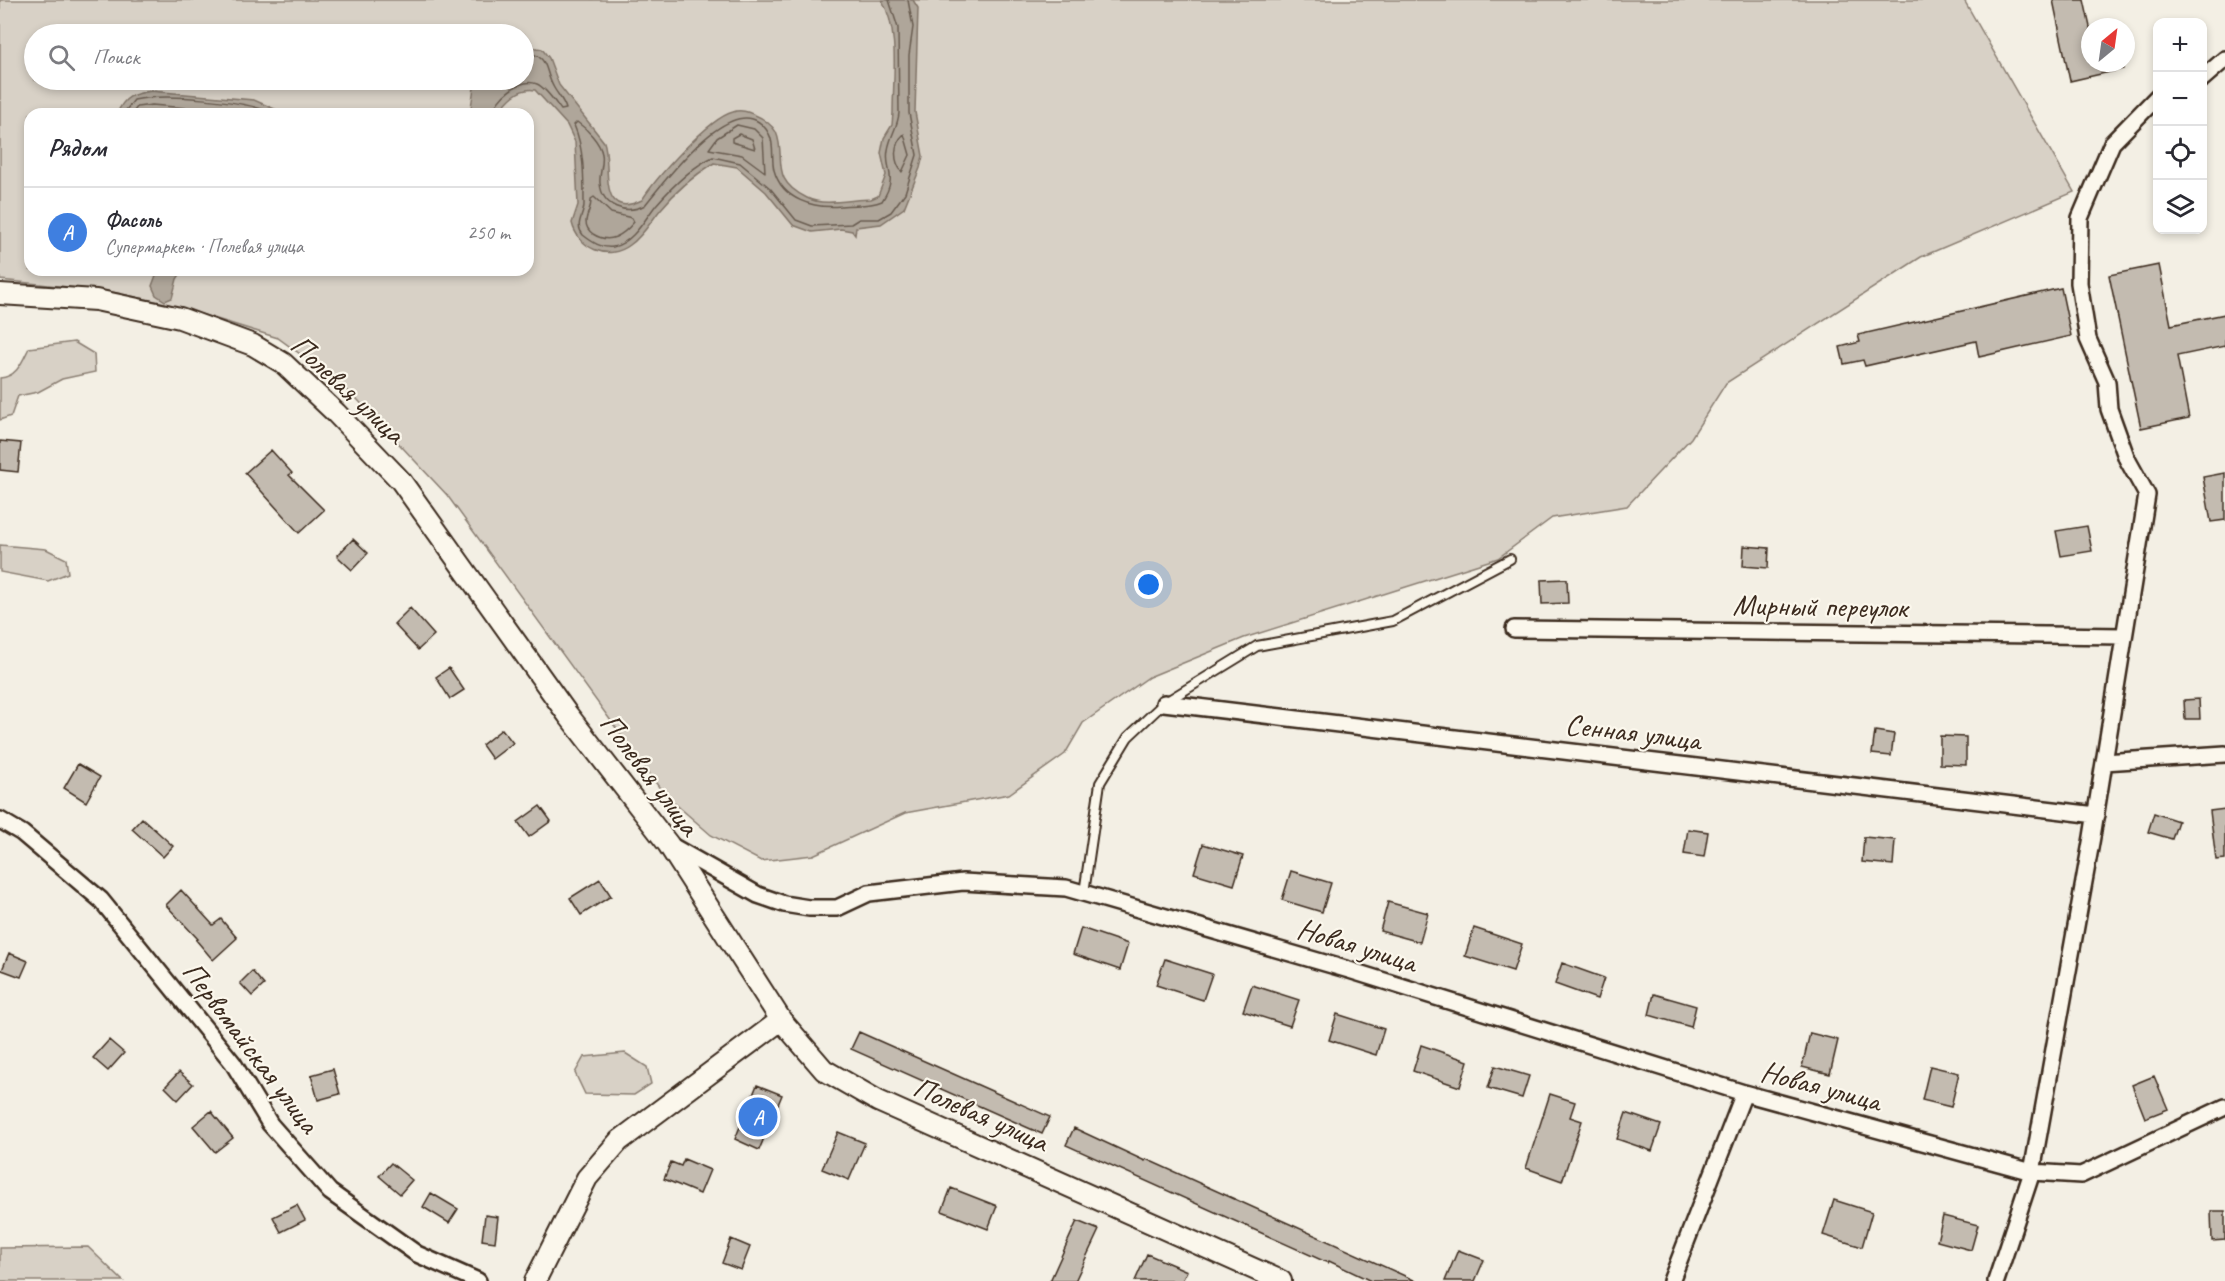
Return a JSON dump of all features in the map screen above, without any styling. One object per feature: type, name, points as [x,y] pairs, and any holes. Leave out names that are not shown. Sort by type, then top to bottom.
[{"type":"street","points":[[2207,75],[2225,59]]},
{"type":"street","points":[[1996,1281],[2032,1172],[2096,815],[2147,495],[2127,459],[2109,409],[2107,382],[2088,339],[2079,283],[2080,218],[2112,143],[2153,100]]},
{"type":"street","name":"Полевая улица","points":[[0,294],[96,300],[180,318],[253,345],[283,363],[336,412],[401,481],[568,715],[668,844],[781,1020],[824,1070],[878,1101],[1281,1281]]},
{"type":"street","name":"Мирный переулок","points":[[1514,629],[2124,636]]},
{"type":"street","name":"Сенная улица","points":[[1164,703],[2096,815]]},
{"type":"street","points":[[2104,762],[2225,754]]},
{"type":"street","name":"Первомайская улица","points":[[0,820],[22,833],[101,900],[232,1063],[270,1124],[330,1192],[417,1254],[478,1281]]},
{"type":"street","name":"Новая улица","points":[[668,844],[758,896],[784,904],[809,908],[837,908],[869,893],[963,882],[1066,888],[1348,970],[1744,1093],[2032,1172],[2081,1175],[2225,1107]]},
{"type":"street","points":[[535,1281],[587,1178],[619,1141],[781,1020]]},
{"type":"street","points":[[1671,1281],[1744,1093]]},
{"type":"lane","points":[[1084,893],[1100,783],[1128,737],[1164,703],[1257,646],[1393,621],[1510,559]]},
{"type":"shaded area","points":[[0,0],[1964,0],[2074,192],[1921,257],[1726,383],[1691,438],[1627,506],[1552,518],[1498,558],[1244,638],[1149,677],[1083,723],[1065,754],[1009,794],[905,813],[813,855],[761,861],[711,835],[664,794],[447,495],[357,399],[278,338],[165,303],[107,291],[0,280]]},
{"type":"shaded area","points":[[74,342],[94,354],[95,372],[62,379],[38,392],[18,396],[11,416],[0,420],[0,378],[15,372],[29,348]]},
{"type":"shaded area","points":[[0,545],[46,549],[66,559],[68,573],[48,581],[0,572]]},
{"type":"shaded area","points":[[625,1053],[647,1067],[651,1084],[634,1095],[585,1094],[575,1073],[584,1057]]},
{"type":"shaded area","points":[[88,1247],[123,1281],[0,1281],[0,1248]]},
{"type":"water","points":[[882,0],[913,0],[918,8],[915,112],[923,156],[904,208],[881,224],[856,227],[855,235],[852,231],[841,229],[812,232],[793,225],[766,192],[737,167],[714,163],[673,196],[643,233],[630,245],[621,250],[604,252],[595,250],[580,239],[572,223],[578,205],[575,142],[567,125],[534,90],[534,48],[542,49],[549,58],[559,85],[604,142],[609,187],[612,197],[618,203],[627,205],[642,200],[671,164],[697,137],[723,117],[739,111],[758,116],[774,129],[779,142],[783,176],[795,191],[814,201],[822,202],[871,199],[878,196],[886,175],[881,153],[884,138],[892,125],[893,40],[888,13]]},
{"type":"water","points":[[474,90],[529,90],[518,93],[502,108],[471,108]]},
{"type":"water","points":[[151,91],[254,100],[272,108],[120,108],[126,100],[139,93]]},
{"type":"water","points":[[156,276],[179,276],[172,298],[165,301],[156,295],[152,286]]},
{"type":"building","points":[[2053,0],[2084,0],[2088,18],[2081,18],[2081,72],[2110,72],[2070,81]]},
{"type":"building","points":[[2159,265],[2171,325],[2225,314],[2225,346],[2177,356],[2189,418],[2141,428],[2109,275]]},
{"type":"building","points":[[2061,288],[2071,336],[1979,357],[1976,341],[1865,366],[1863,360],[1844,364],[1840,347],[1860,342],[1858,335]]},
{"type":"building","points":[[0,441],[21,443],[18,472],[0,470]]},
{"type":"building","points":[[271,450],[292,473],[289,475],[324,510],[299,533],[245,473]]},
{"type":"building","points":[[2225,473],[2225,520],[2211,522],[2203,477]]},
{"type":"building","points":[[2087,526],[2092,551],[2061,556],[2056,531]]},
{"type":"building","points":[[353,539],[368,553],[352,570],[337,556]]},
{"type":"building","points":[[1744,546],[1769,548],[1768,568],[1743,566]]},
{"type":"building","points":[[1567,579],[1568,603],[1542,604],[1541,580]]},
{"type":"building","points":[[410,608],[434,635],[418,650],[394,624]]},
{"type":"building","points":[[449,668],[464,690],[450,699],[436,677]]},
{"type":"building","points":[[2199,699],[2200,719],[2185,719],[2184,700]]},
{"type":"building","points":[[502,729],[513,743],[492,759],[482,745]]},
{"type":"building","points":[[1875,731],[1894,734],[1891,756],[1872,754]]},
{"type":"building","points":[[1940,736],[1966,737],[1966,765],[1940,764]]},
{"type":"building","points":[[78,764],[100,777],[86,802],[64,788]]},
{"type":"building","points":[[540,806],[551,821],[529,837],[518,822]]},
{"type":"building","points":[[2225,809],[2225,859],[2216,860],[2210,811]]},
{"type":"building","points":[[2154,813],[2178,821],[2172,839],[2148,832]]},
{"type":"building","points":[[142,818],[173,846],[163,857],[132,829]]},
{"type":"building","points":[[1688,829],[1708,832],[1704,857],[1684,854]]},
{"type":"building","points":[[1864,837],[1895,840],[1893,865],[1862,862]]},
{"type":"building","points":[[1203,844],[1243,856],[1234,885],[1194,873]]},
{"type":"building","points":[[1291,871],[1331,883],[1322,912],[1282,900]]},
{"type":"building","points":[[600,879],[611,896],[581,915],[570,898]]},
{"type":"building","points":[[181,890],[213,925],[221,919],[237,938],[213,960],[196,940],[198,939],[166,905]]},
{"type":"building","points":[[1388,902],[1428,913],[1420,942],[1380,931]]},
{"type":"building","points":[[1081,928],[1128,944],[1120,970],[1073,954]]},
{"type":"building","points":[[1474,928],[1522,944],[1513,971],[1465,956]]},
{"type":"building","points":[[9,953],[28,961],[21,977],[2,970]]},
{"type":"building","points":[[1165,959],[1212,974],[1203,1000],[1156,985]]},
{"type":"building","points":[[1562,963],[1604,978],[1597,999],[1555,984]]},
{"type":"building","points":[[252,971],[264,985],[252,996],[240,983]]},
{"type":"building","points":[[1252,985],[1299,1000],[1290,1026],[1243,1011]]},
{"type":"building","points":[[1654,994],[1696,1006],[1691,1027],[1649,1015]]},
{"type":"building","points":[[1337,1014],[1384,1029],[1376,1055],[1329,1040]]},
{"type":"building","points":[[859,1032],[1050,1117],[1042,1134],[851,1049]]},
{"type":"building","points":[[1810,1033],[1838,1040],[1830,1074],[1802,1067]]},
{"type":"building","points":[[109,1040],[124,1053],[108,1071],[93,1058]]},
{"type":"building","points":[[1421,1045],[1468,1061],[1460,1087],[1413,1071]]},
{"type":"building","points":[[1495,1066],[1529,1076],[1522,1098],[1488,1088]]},
{"type":"building","points":[[1930,1066],[1959,1073],[1951,1107],[1922,1100]]},
{"type":"building","points":[[333,1069],[340,1094],[318,1100],[311,1075]]},
{"type":"building","points":[[179,1072],[193,1084],[178,1100],[165,1087]]},
{"type":"building","points":[[2154,1076],[2168,1109],[2145,1118],[2132,1085]]},
{"type":"building","points":[[757,1085],[782,1095],[759,1150],[735,1139]]},
{"type":"building","points":[[1550,1094],[1575,1102],[1570,1117],[1582,1121],[1562,1181],[1526,1168]]},
{"type":"building","points":[[211,1111],[233,1138],[215,1152],[193,1126]]},
{"type":"building","points":[[1626,1113],[1661,1125],[1652,1151],[1617,1139]]},
{"type":"building","points":[[1074,1128],[1416,1281],[1371,1281],[1329,1261],[1328,1263],[1066,1145]]},
{"type":"building","points":[[838,1132],[865,1143],[849,1180],[822,1169]]},
{"type":"building","points":[[684,1159],[710,1170],[700,1194],[664,1179],[671,1162],[681,1166]]},
{"type":"building","points":[[391,1163],[412,1180],[400,1194],[379,1176]]},
{"type":"building","points":[[951,1188],[997,1206],[988,1229],[942,1211]]},
{"type":"building","points":[[431,1193],[458,1209],[449,1223],[423,1207]]},
{"type":"building","points":[[1834,1200],[1872,1212],[1862,1247],[1823,1235]]},
{"type":"building","points":[[297,1205],[305,1220],[281,1232],[273,1217]]},
{"type":"building","points":[[2211,1211],[2225,1211],[2225,1240],[2212,1241]]},
{"type":"building","points":[[485,1215],[498,1217],[495,1242],[482,1240]]},
{"type":"building","points":[[1943,1216],[1978,1225],[1971,1250],[1937,1241]]},
{"type":"building","points":[[1077,1221],[1099,1230],[1075,1281],[1050,1281]]},
{"type":"building","points":[[731,1239],[750,1247],[741,1270],[722,1263]]},
{"type":"building","points":[[1458,1250],[1484,1260],[1475,1281],[1445,1281]]},
{"type":"building","points":[[1147,1254],[1187,1271],[1182,1281],[1135,1281]]},
{"type":"place","name":"Фасоль","points":[[758,1117]]}]
